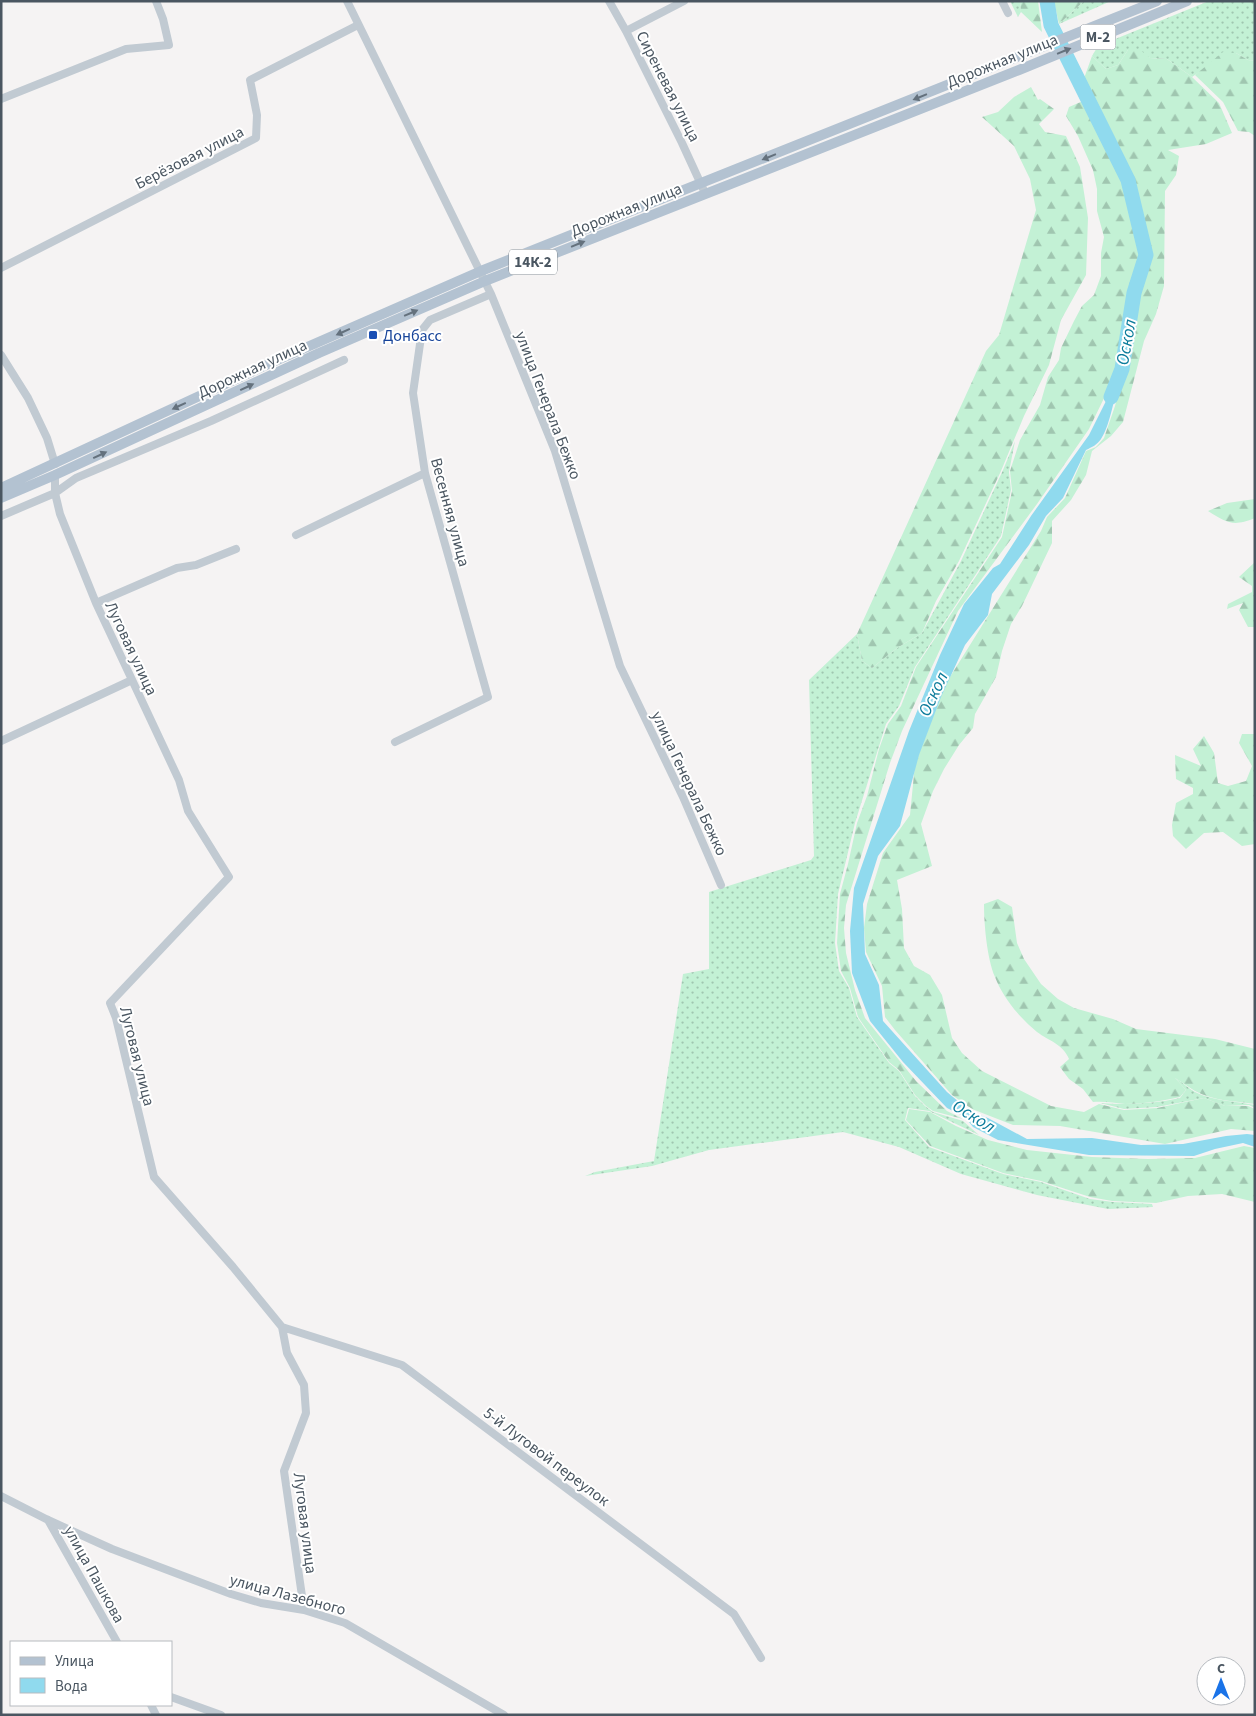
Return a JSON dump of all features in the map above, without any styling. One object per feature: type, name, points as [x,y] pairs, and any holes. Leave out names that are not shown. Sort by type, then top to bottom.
[{"type":"main road","name":"Дорожная улица","points":[[703,189],[1156,1]]},
{"type":"main road","name":"Дорожная улица","points":[[1,488],[266,365],[483,276],[703,189],[1019,70],[1186,1]]},
{"type":"main road","name":"Дорожная улица","points":[[1,498],[55,475],[483,276]]},
{"type":"street","points":[[1,99],[126,49],[169,45],[164,19],[156,1]]},
{"type":"street","name":"улица Генерала Бежко","points":[[347,1],[491,294],[555,451],[620,666],[683,797],[721,885]]},
{"type":"street","name":"Сиреневая улица","points":[[609,1],[626,31],[703,189]]},
{"type":"street","points":[[626,31],[684,1]]},
{"type":"street","points":[[1002,1],[1008,13]]},
{"type":"street","name":"Берёзовая улица","points":[[1,268],[256,138],[257,115],[250,80],[358,25]]},
{"type":"street","name":"Весенняя улица","points":[[395,742],[488,697],[425,473],[413,393],[422,330],[430,320],[491,294]]},
{"type":"street","points":[[1,355],[28,398],[48,438],[55,464]]},
{"type":"street","name":"Дорожная улица","points":[[1,516],[55,493],[76,478],[211,421],[344,360]]},
{"type":"street","points":[[296,535],[425,473]]},
{"type":"street","name":"Луговая улица","points":[[55,475],[55,493],[60,514],[96,603],[179,780],[188,811],[229,877],[110,1003],[116,1018],[154,1177],[233,1267],[282,1327],[287,1353],[304,1385],[306,1413],[284,1471],[304,1610]]},
{"type":"street","points":[[96,603],[177,568],[196,564],[236,549]]},
{"type":"street","points":[[1,741],[132,680]]},
{"type":"street","name":"5-й Луговой переулок","points":[[282,1327],[402,1365],[734,1614],[761,1658]]},
{"type":"street","name":"улица Лазебного","points":[[1,1496],[112,1549],[230,1594],[261,1603],[304,1610],[345,1623],[504,1715]]},
{"type":"street","name":"улица Пашкова","points":[[48,1520],[116,1641]]},
{"type":"street","points":[[172,1697],[221,1715]]},
{"type":"green space","points":[[1010,1],[1020,1],[1021,12],[1018,17]]},
{"type":"green space","points":[[1020,1],[1038,1],[1042,32],[1021,12]]},
{"type":"green space","points":[[1054,1],[1084,1],[1059,24]]},
{"type":"green space","points":[[1084,1],[1111,1],[1059,24]]},
{"type":"green space","points":[[1209,1],[1255,1],[1255,61],[1248,60],[1236,53],[1205,68],[1192,77],[1167,59],[1150,58],[1128,50],[1118,65],[1106,69],[1092,56],[1098,46]]},
{"type":"green space","points":[[1139,49],[1150,58],[1167,59],[1192,77],[1219,103],[1232,133],[1206,144],[1168,150],[1179,156],[1176,175],[1165,191],[1164,286],[1156,314],[1144,341],[1123,422],[1111,436],[1092,451],[1086,475],[1071,500],[1052,521],[1052,543],[1022,606],[1011,624],[996,677],[975,714],[973,728],[959,745],[933,791],[921,824],[932,866],[897,880],[902,909],[904,948],[914,966],[930,975],[942,995],[952,1038],[962,1053],[982,1071],[1051,1106],[1084,1112],[1099,1104],[1124,1110],[1157,1108],[1204,1098],[1225,1106],[1248,1106],[1255,1109],[1255,1131],[1231,1129],[1165,1144],[1060,1126],[1013,1125],[972,1109],[952,1095],[885,1017],[882,986],[866,952],[864,928],[867,904],[883,853],[910,815],[915,764],[945,685],[1041,531],[1047,517],[1065,498],[1086,451],[1096,447],[1104,438],[1115,406],[1124,370],[1138,294],[1149,255],[1130,180],[1082,84],[1092,56],[1106,69],[1118,65],[1128,50]]},
{"type":"green space","points":[[1223,52],[1236,53],[1248,60],[1255,61],[1255,136],[1249,132],[1238,131],[1223,102],[1195,75]]},
{"type":"green space","points":[[1031,87],[1038,100],[1040,99],[1054,109],[1039,124],[1045,132],[1066,136],[1080,167],[1088,218],[1086,275],[1061,320],[1049,365],[1024,416],[1001,471],[959,561],[936,601],[922,633],[897,648],[872,668],[862,661],[857,634],[986,351],[999,335],[1036,210],[1030,179],[1014,146],[982,117],[998,112],[1014,97]]},
{"type":"green space","points":[[1083,101],[1124,187],[1141,256],[1131,290],[1120,360],[1089,429],[1037,504],[958,611],[902,731],[890,763],[846,905],[844,928],[846,953],[855,990],[865,1018],[916,1081],[947,1111],[963,1119],[933,1111],[926,1106],[915,1095],[899,1070],[889,1062],[858,1017],[850,988],[841,971],[837,943],[840,894],[857,823],[888,724],[901,706],[916,667],[1002,537],[1012,491],[1010,471],[1020,440],[1040,405],[1048,377],[1059,360],[1061,348],[1074,321],[1082,306],[1094,295],[1101,276],[1101,253],[1104,237],[1097,211],[1097,189],[1093,170],[1078,136],[1066,116],[1069,107]]},
{"type":"green space","points":[[1015,441],[1009,472],[1011,490],[1001,536],[915,667],[899,706],[886,724],[855,823],[838,894],[835,943],[839,971],[849,988],[857,1017],[889,1063],[899,1071],[915,1096],[933,1112],[963,1121],[979,1135],[929,1111],[908,1108],[905,1120],[929,1147],[1003,1174],[1041,1182],[1090,1199],[1152,1204],[1153,1207],[1108,1209],[1037,1195],[961,1174],[899,1147],[843,1132],[709,1150],[652,1166],[585,1176],[595,1172],[654,1161],[683,974],[709,969],[709,892],[811,860],[814,856],[809,680],[857,634],[862,661],[872,668],[897,648],[922,633],[961,561]]},
{"type":"green space","points":[[1255,499],[1255,518],[1247,521],[1235,523],[1225,521],[1208,511],[1227,503]]},
{"type":"green space","points":[[1255,562],[1255,627],[1248,627],[1239,610],[1243,603],[1227,609],[1228,604],[1252,592],[1252,586],[1239,577]]},
{"type":"green space","points":[[1242,734],[1255,734],[1255,844],[1242,846],[1223,832],[1204,833],[1186,849],[1173,836],[1172,825],[1176,803],[1193,794],[1193,788],[1176,779],[1175,755],[1201,766],[1193,749],[1204,736],[1214,753],[1218,783],[1228,786],[1246,781],[1252,766],[1239,743]]},
{"type":"green space","points":[[998,899],[1012,907],[1017,943],[1024,959],[1041,984],[1058,999],[1074,1008],[1113,1019],[1136,1029],[1215,1039],[1255,1049],[1255,1104],[1209,1097],[1195,1091],[1175,1078],[1186,1090],[1180,1097],[1125,1104],[1093,1102],[1083,1089],[1069,1079],[1060,1067],[1069,1059],[1063,1050],[1037,1032],[1024,1020],[1007,1000],[998,985],[992,970],[988,951],[984,904]]},
{"type":"green space","points":[[1175,1078],[1202,1095],[1255,1105],[1255,1108],[1249,1105],[1225,1106],[1204,1098],[1157,1107],[1124,1109],[1100,1103],[1140,1104],[1180,1098],[1186,1090]]},
{"type":"green space","points":[[909,1109],[930,1112],[988,1140],[1027,1150],[1092,1157],[1148,1159],[1195,1158],[1244,1146],[1255,1148],[1255,1202],[1222,1194],[1188,1196],[1156,1203],[1112,1201],[1090,1197],[1041,1181],[1003,1173],[930,1146],[906,1120]]},
{"type":"water","points":[[1119,375],[1107,426],[1101,439],[1094,446],[1086,450],[1063,498],[1046,516],[1029,545],[992,594],[988,615],[965,645],[941,697],[919,755],[900,826],[878,856],[863,904],[865,954],[879,985],[883,1021],[947,1092],[971,1112],[988,1118],[1027,1139],[1092,1138],[1141,1145],[1183,1144],[1226,1136],[1255,1135],[1255,1147],[1243,1143],[1194,1156],[1089,1155],[998,1140],[973,1127],[965,1117],[947,1108],[903,1062],[870,1021],[852,973],[850,931],[854,888],[909,731],[940,655],[964,604],[993,568],[1000,564],[1031,516],[1089,435]]},
{"type":"waterway","name":"Оскол","points":[[1047,1],[1051,25],[1128,180],[1146,255],[1134,293],[1122,369],[1111,397]]},
{"type":"place","name":"Донбасс","points":[[373,335]]}]
